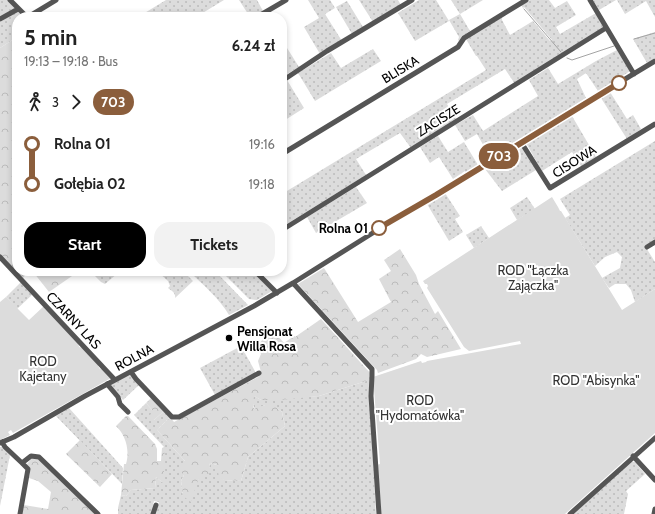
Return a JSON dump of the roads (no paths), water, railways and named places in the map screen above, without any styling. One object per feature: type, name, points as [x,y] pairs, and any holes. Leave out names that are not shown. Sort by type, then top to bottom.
[{"type":"street","points":[[10,0],[21,12]]},
{"type":"street","points":[[36,12],[56,0]]},
{"type":"street","points":[[266,12],[286,0]]},
{"type":"street","points":[[287,78],[412,0]]},
{"type":"street","name":"BLISKA","points":[[287,151],[458,47],[464,38],[526,0]]},
{"type":"street","points":[[590,0],[634,74]]},
{"type":"street","points":[[13,12],[18,9]]},
{"type":"street","points":[[0,19],[12,12]]},
{"type":"street","name":"ZACISZE","points":[[287,227],[606,28]]},
{"type":"street","name":"ROLNA","points":[[1,443],[107,384],[277,293],[387,224],[655,61]]},
{"type":"street","name":"CISOWA","points":[[521,142],[550,188],[655,124]]},
{"type":"street","points":[[647,247],[655,242]]},
{"type":"street","name":"CZARNY LAS","points":[[0,257],[12,270]]},
{"type":"street","name":"CZARNY LAS","points":[[18,276],[115,380]]},
{"type":"street","points":[[259,276],[277,293]]},
{"type":"street","points":[[293,283],[372,370],[371,396],[379,514]]},
{"type":"street","points":[[131,372],[172,417],[179,417],[260,373]]},
{"type":"street","points":[[107,384],[118,397],[120,404],[128,412]]},
{"type":"street","points":[[570,514],[633,456],[655,438]]},
{"type":"street","points":[[1,443],[28,469],[20,514]]},
{"type":"street","points":[[22,463],[31,456],[39,457],[98,514]]},
{"type":"street","points":[[633,456],[655,480]]},
{"type":"street","points":[[153,514],[156,505]]},
{"type":"street","points":[[654,514],[655,509]]},
{"type":"waterway","points":[[524,9],[561,52]]},
{"type":"waterway","points":[[634,39],[655,33]]},
{"type":"waterway","points":[[567,58],[572,60],[614,46]]},
{"type":"place","name":"Rolna 01","points":[[379,228]]},
{"type":"place","name":"Pensjonat Willa Rosa","points":[[229,338]]},
{"type":"park label","name":"ROD \"Łączka Zajączka\"","points":[[533,278]]},
{"type":"park label","name":"ROD Kajetany","points":[[43,368]]},
{"type":"park label","name":"ROD \"Abisynka\"","points":[[596,380]]},
{"type":"park label","name":"ROD \"Hydomatówka\"","points":[[420,408]]}]
